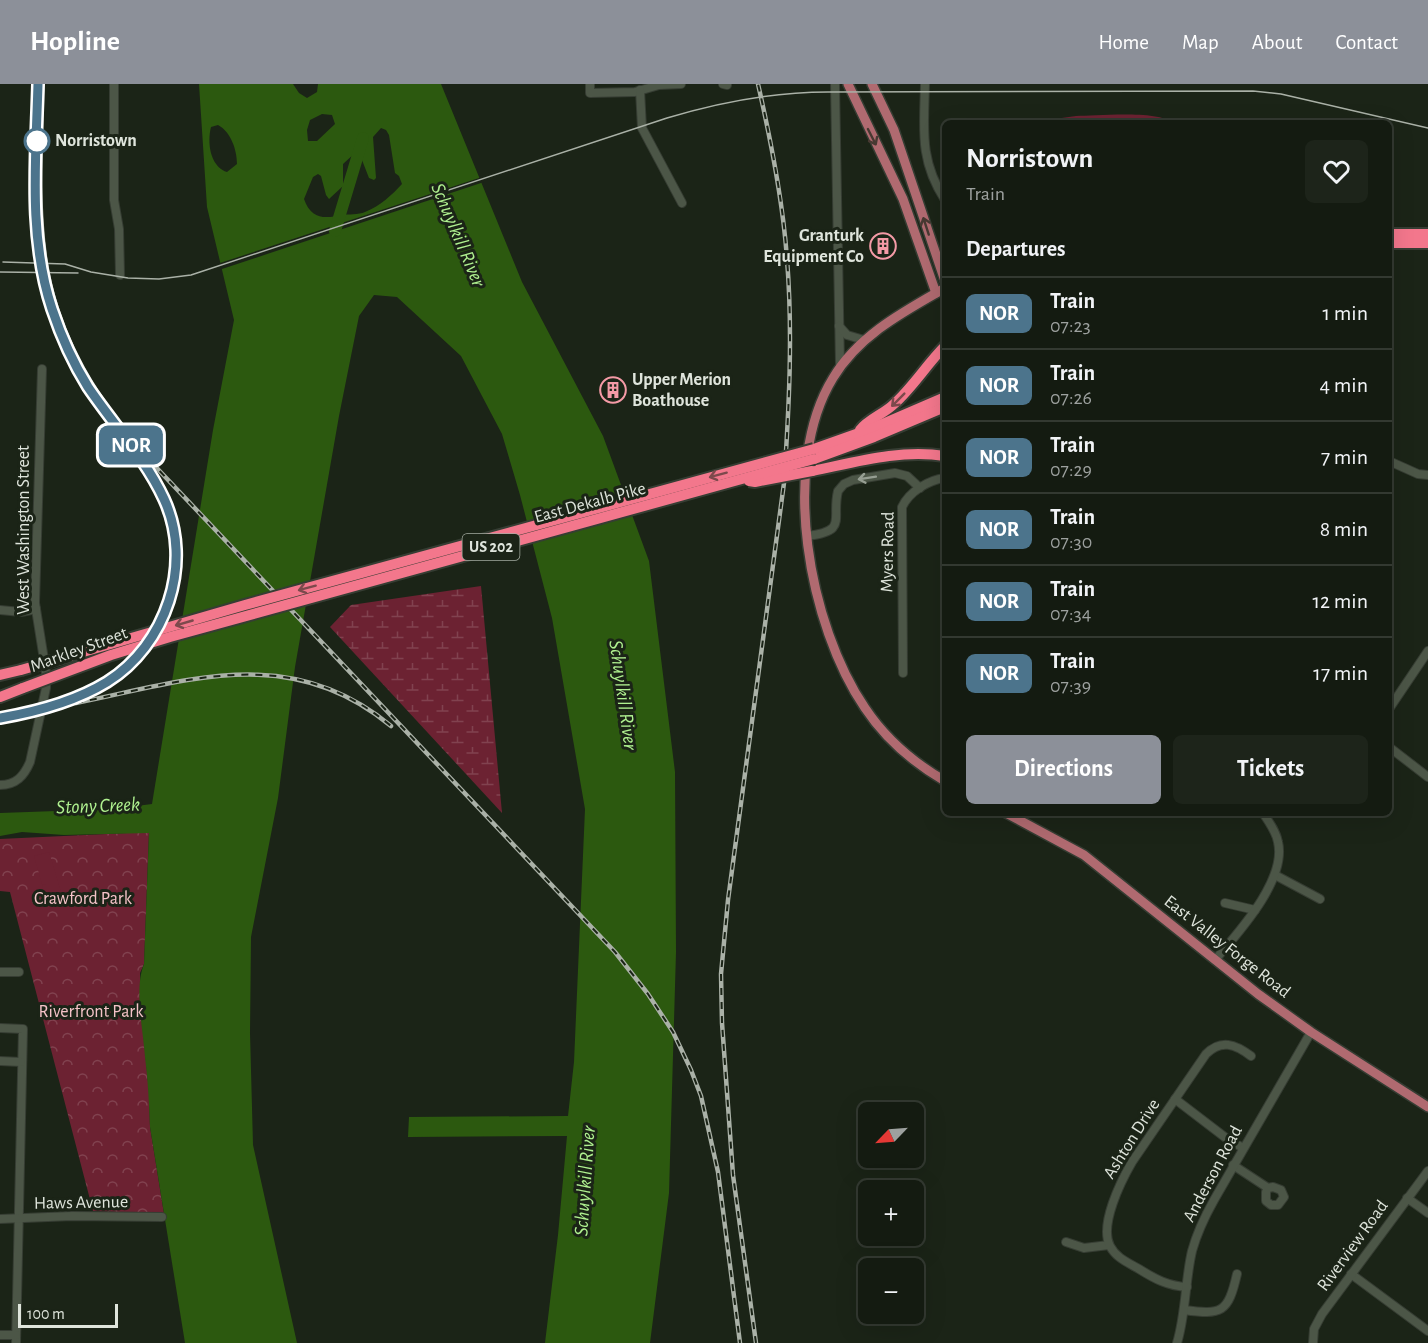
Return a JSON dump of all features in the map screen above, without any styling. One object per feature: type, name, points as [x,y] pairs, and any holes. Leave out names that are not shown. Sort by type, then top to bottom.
[{"type":"highway","points":[[1392,234],[1428,234]]},
{"type":"highway","points":[[1392,243],[1428,243]]},
{"type":"highway","points":[[856,435],[863,425],[892,406],[942,349]]},
{"type":"highway","name":"East Dekalb Pike","points":[[240,612],[743,479],[814,454],[942,398]]},
{"type":"highway","name":"East Dekalb Pike","points":[[240,612],[874,437],[942,407]]},
{"type":"highway","points":[[743,479],[755,482],[896,455],[927,453],[942,456]]},
{"type":"highway","name":"Markley Street","points":[[0,675],[240,612]]},
{"type":"highway","name":"Markley Street","points":[[0,696],[111,655],[240,612]]},
{"type":"main road","points":[[848,84],[903,199],[936,293]]},
{"type":"main road","points":[[872,84],[894,130],[942,272]]},
{"type":"main road","points":[[942,290],[892,319],[864,340],[840,366],[822,398],[810,433],[805,474],[807,536],[813,576],[822,614],[846,678],[865,708],[885,733],[911,758],[942,779]]},
{"type":"main road","name":"East Valley Forge Road","points":[[1012,816],[1070,847],[1112,876],[1258,994],[1311,1032],[1428,1107]]},
{"type":"street","points":[[114,84],[114,200],[119,229],[120,275]]},
{"type":"street","points":[[590,84],[590,93],[640,90],[659,85],[681,84]]},
{"type":"street","points":[[835,84],[840,366]]},
{"type":"street","points":[[925,84],[924,140],[930,172],[942,194]]},
{"type":"street","points":[[640,90],[642,128],[682,203]]},
{"type":"street","points":[[839,326],[847,335],[864,340]]},
{"type":"street","name":"West Washington Street","points":[[3,785],[19,779],[30,762],[46,688],[46,672],[36,609],[42,369]]},
{"type":"street","points":[[1392,462],[1428,476]]},
{"type":"street","points":[[807,536],[823,533],[834,526],[837,519],[838,491],[848,482],[902,474],[911,478],[920,488],[942,479]]},
{"type":"street","name":"Myers Road","points":[[903,673],[900,516],[905,501],[920,488]]},
{"type":"street","points":[[0,610],[21,612],[36,609]]},
{"type":"street","points":[[1392,705],[1428,651]]},
{"type":"street","points":[[1392,749],[1428,777]]},
{"type":"street","points":[[1215,960],[1250,918],[1275,875],[1280,861],[1278,840],[1265,816]]},
{"type":"street","points":[[1275,875],[1320,899]]},
{"type":"street","points":[[1225,903],[1255,910]]},
{"type":"street","points":[[0,972],[19,972]]},
{"type":"street","points":[[0,1028],[23,1029],[16,1339],[0,1335]]},
{"type":"street","name":"Anderson Road","points":[[1177,1343],[1196,1238],[1207,1213],[1243,1148],[1311,1032]]},
{"type":"street","name":"Ashton Drive","points":[[1109,1245],[1107,1238],[1109,1220],[1124,1175],[1212,1048],[1227,1044],[1251,1056]]},
{"type":"street","points":[[0,1062],[21,1062]]},
{"type":"street","points":[[1175,1099],[1226,1138],[1243,1148]]},
{"type":"street","points":[[1233,1166],[1268,1188]]},
{"type":"street","name":"Riverview Road","points":[[1313,1343],[1314,1329],[1318,1319],[1428,1171]]},
{"type":"street","points":[[1407,1198],[1428,1213]]},
{"type":"street","name":"Haws Avenue","points":[[0,1219],[72,1216],[162,1217]]},
{"type":"street","points":[[1066,1242],[1084,1248],[1109,1245],[1122,1259],[1160,1282],[1187,1287]]},
{"type":"street","points":[[1184,1310],[1210,1313],[1220,1310],[1231,1298],[1237,1274]]},
{"type":"street","points":[[1352,1274],[1428,1331]]},
{"type":"green space","points":[[1141,115],[1167,120],[1047,120],[1076,116]]},
{"type":"green space","points":[[481,586],[502,813],[330,627],[351,605]]},
{"type":"green space","points":[[149,832],[144,964],[140,973],[141,1009],[150,1127],[164,1214],[93,1211],[10,892],[0,891],[0,839]]},
{"type":"green space","points":[[49,852],[62,895],[46,900],[42,885],[46,884],[42,884],[34,856]]},
{"type":"water","points":[[199,84],[293,84],[299,93],[307,98],[317,92],[318,84],[441,84],[522,282],[603,436],[649,561],[675,772],[676,952],[669,1193],[650,1343],[545,1343],[567,1136],[408,1137],[409,1117],[568,1116],[574,1062],[585,809],[552,618],[502,434],[461,356],[397,297],[374,295],[359,316],[339,416],[295,667],[278,798],[251,937],[250,1033],[253,1145],[297,1343],[185,1343],[150,1127],[140,1009],[149,833],[64,835],[22,832],[0,836],[0,813],[113,809],[152,804],[213,430],[234,320],[207,207]],"holes":[[[322,114],[332,115],[335,124],[317,141],[308,141],[307,130],[310,120]],[[218,125],[223,128],[234,147],[237,164],[227,172],[221,169],[213,159],[209,140],[211,127]],[[381,128],[386,130],[389,135],[395,173],[402,184],[381,203],[362,213],[324,217],[310,211],[304,199],[313,177],[318,174],[321,176],[329,199],[343,186],[343,164],[355,153],[362,160],[369,178],[374,180],[376,178],[373,137]]]},
{"type":"pier","points":[[482,177],[484,182],[219,270],[217,264]]},
{"type":"waterway","name":"Schuylkill River","points":[[335,231],[363,138]]},
{"type":"tram line","points":[[3,262],[65,264],[91,272],[128,278],[159,279],[191,275],[667,118],[707,107],[787,94],[1253,91],[1281,94],[1428,128]]},
{"type":"tram line","points":[[0,272],[78,273]]},
{"type":"railway","points":[[42,84],[40,192],[45,257],[59,315],[83,369],[115,418],[153,464],[615,952],[648,994],[673,1032],[701,1096],[718,1172],[740,1343]]},
{"type":"railway","points":[[756,1343],[733,1175],[722,1023],[721,974],[728,900],[784,483],[789,399],[790,315],[783,215],[758,84]]},
{"type":"railway","points":[[11,716],[49,706],[98,687],[127,666],[156,630],[166,609],[172,588],[175,542],[166,504],[143,462]]},
{"type":"railway","points":[[76,703],[199,678],[239,675],[277,676],[316,684],[353,700],[391,726]]},
{"type":"train","name":"NOR","points":[[0,718],[42,708],[88,691],[108,681],[131,663],[158,628],[172,592],[176,566],[175,537],[165,501],[141,460],[77,368],[63,340],[49,300],[40,258],[36,205],[38,84]]},
{"type":"place","name":"Norristown","points":[[37,141]]},
{"type":"place","name":"Granturk Equipment Co","points":[[883,246]]},
{"type":"place","name":"Upper Merion Boathouse","points":[[613,390]]},
{"type":"water label","name":"Stony Creek","points":[[98,806]]},
{"type":"park label","name":"Crawford Park","points":[[83,899]]},
{"type":"park label","name":"Riverfront Park","points":[[91,1012]]}]
